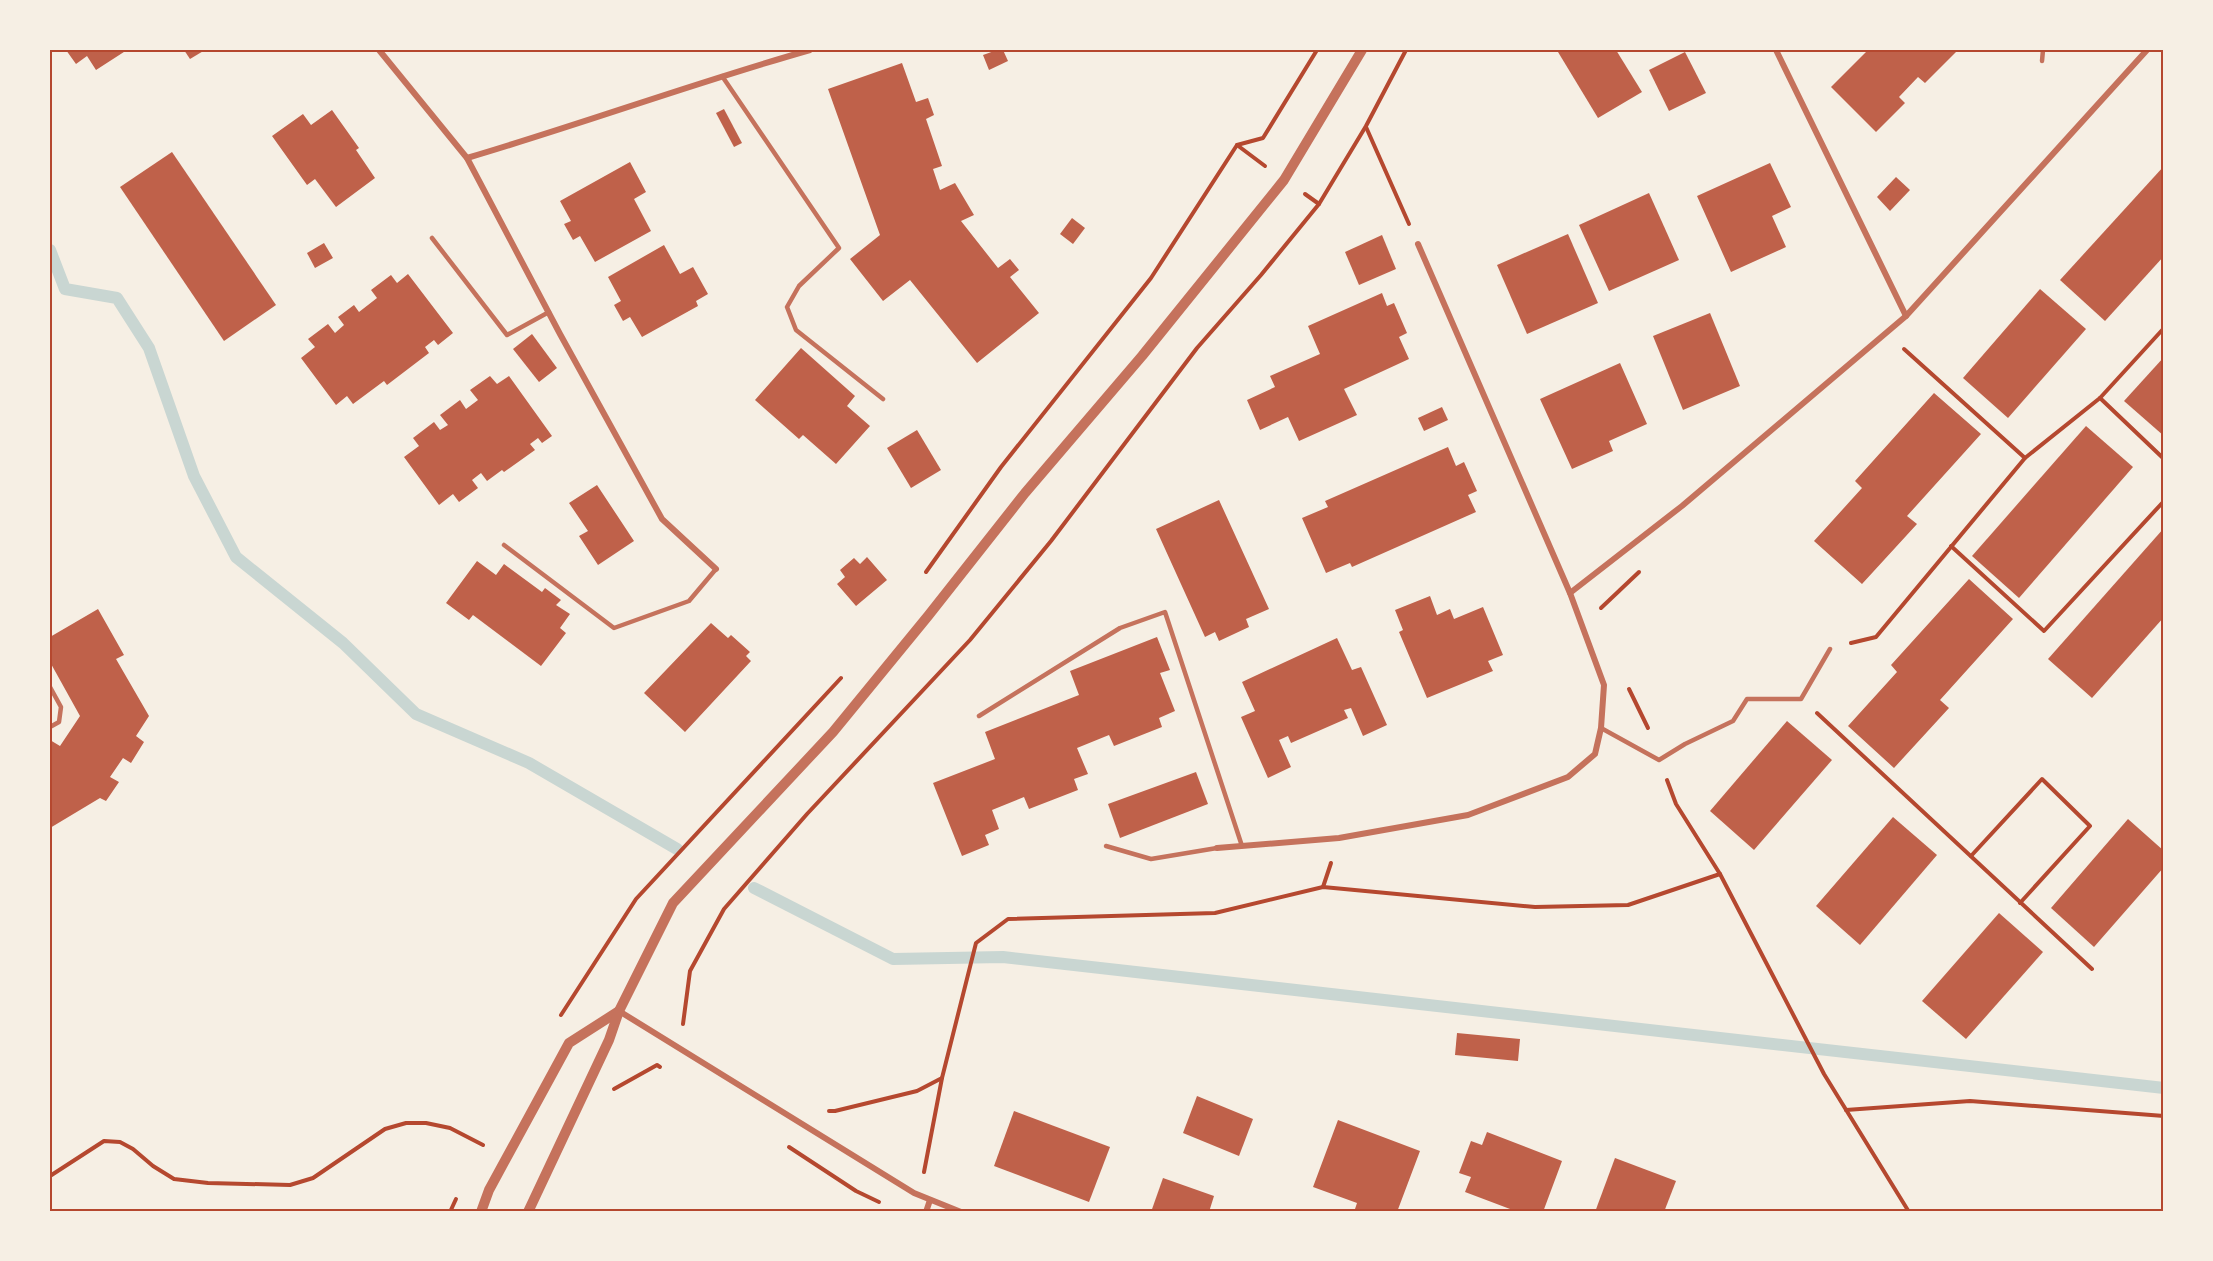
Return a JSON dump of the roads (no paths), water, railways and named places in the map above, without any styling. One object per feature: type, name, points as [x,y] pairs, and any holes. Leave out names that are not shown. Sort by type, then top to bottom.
[{"type":"street","points":[[379,50],[467,158],[662,519],[716,569]]},
{"type":"street","points":[[467,158],[549,134],[722,75],[810,50]]},
{"type":"street","points":[[528,1212],[609,1040],[619,1011],[673,903],[833,732],[1024,493],[1142,356],[1284,180],[1362,50]]},
{"type":"street","points":[[1570,593],[1682,506],[1906,316],[2147,50]]},
{"type":"street","points":[[1780,51],[1906,316]]},
{"type":"street","points":[[1217,848],[1339,838],[1468,815],[1568,777],[1594,754],[1601,728],[1604,685],[1570,593],[1418,244]]},
{"type":"street","points":[[619,1011],[914,1193],[961,1212]]},
{"type":"street","points":[[481,1212],[489,1190],[569,1043],[619,1011]]},
{"type":"street","points":[[926,1212],[930,1200]]},
{"type":"lane","points":[[2042,61],[2043,50]]},
{"type":"lane","points":[[722,75],[839,248],[798,286],[787,307],[796,330],[883,399]]},
{"type":"lane","points":[[432,238],[507,335],[549,312]]},
{"type":"lane","points":[[504,545],[614,628],[688,601],[716,569]]},
{"type":"lane","points":[[979,716],[1120,628],[1165,612],[1242,846]]},
{"type":"lane","points":[[1601,728],[1659,760],[1685,744],[1733,721],[1748,699],[1801,699],[1830,649]]},
{"type":"lane","points":[[50,687],[61,707],[59,722],[50,728]]},
{"type":"lane","points":[[1106,846],[1151,860],[1217,848]]},
{"type":"waterway","points":[[50,250],[65,289],[117,298],[149,348],[194,476],[236,557],[343,643],[416,714],[529,763],[677,849]]},
{"type":"waterway","points":[[754,888],[893,959],[1003,957],[2164,1088]]}]
